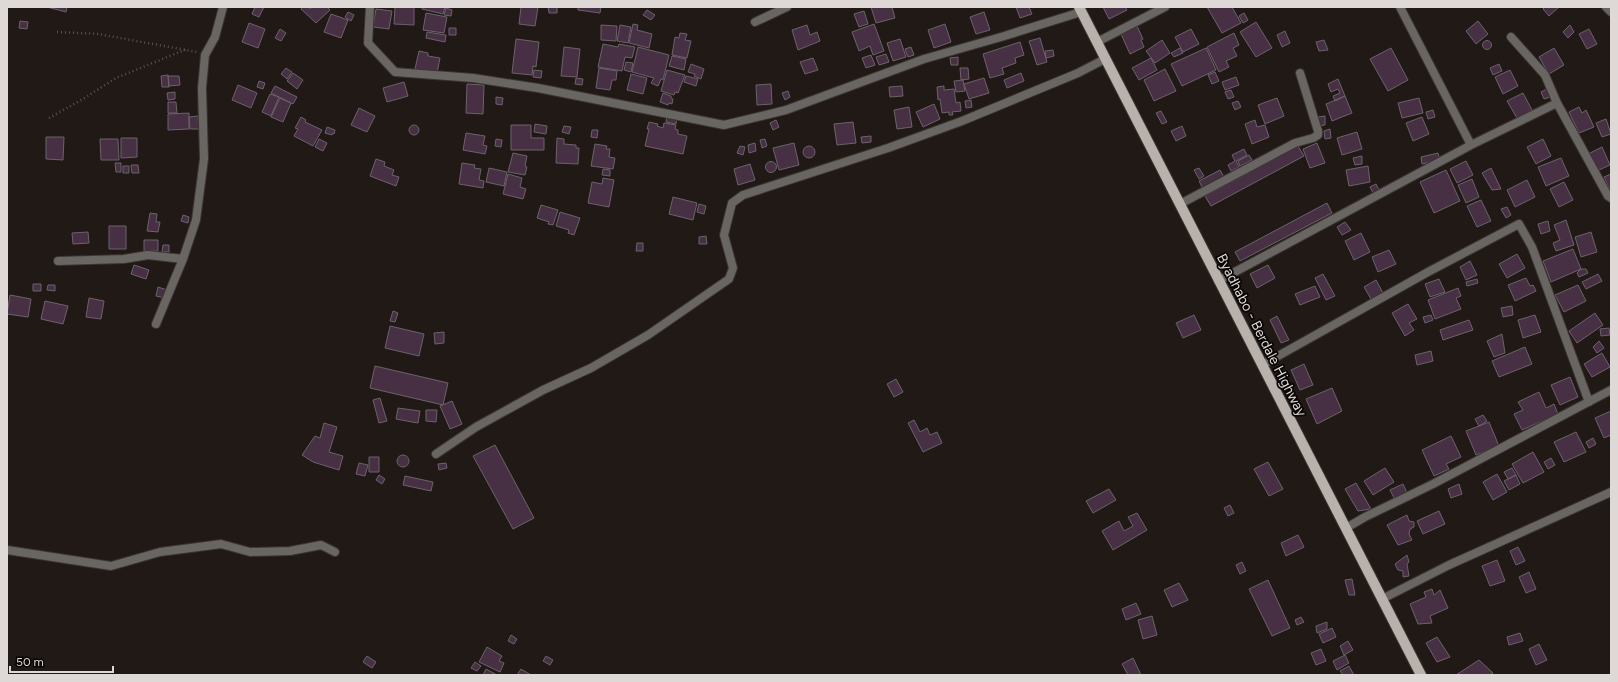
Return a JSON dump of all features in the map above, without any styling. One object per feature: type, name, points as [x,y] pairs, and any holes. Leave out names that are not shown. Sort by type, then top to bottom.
[{"type":"main road","name":"Byadhabo - Berdale Highway","points":[[1080,9],[1421,675]]},
{"type":"street","points":[[156,324],[183,259],[196,220],[204,159],[202,88],[205,55],[215,37],[223,7]]},
{"type":"street","points":[[370,7],[368,43],[395,72],[473,78],[724,124],[786,110],[924,59],[1001,37],[1080,9]]},
{"type":"street","points":[[755,22],[787,7]]},
{"type":"street","points":[[1097,42],[1165,7]]},
{"type":"street","points":[[1400,7],[1471,145]]},
{"type":"street","points":[[1606,7],[1611,12]]},
{"type":"street","points":[[1511,37],[1545,75],[1557,103],[1608,196],[1611,198]]},
{"type":"street","points":[[436,454],[476,427],[543,390],[591,368],[648,335],[729,279],[733,268],[724,235],[732,203],[743,195],[881,150],[962,121],[1078,73],[1105,59]]},
{"type":"street","points":[[1180,204],[1295,143],[1318,135],[1300,73]]},
{"type":"street","points":[[1218,281],[1471,145],[1557,103]]},
{"type":"street","points":[[1262,365],[1428,272],[1519,224],[1532,247],[1589,402]]},
{"type":"street","points":[[58,261],[124,259],[148,255],[183,259]]},
{"type":"street","points":[[1346,528],[1364,517],[1433,484],[1611,390]]},
{"type":"street","points":[[1382,599],[1448,566],[1611,492]]},
{"type":"street","points":[[7,550],[111,566],[160,552],[221,544],[250,552],[290,551],[320,545],[335,552]]},
{"type":"path","points":[[57,32],[98,34],[158,46],[187,49],[205,55]]},
{"type":"path","points":[[49,118],[116,78],[187,49]]},
{"type":"building","points":[[47,7],[67,7],[66,12]]},
{"type":"building","points":[[255,7],[264,7],[259,17],[252,14]]},
{"type":"building","points":[[303,7],[327,7],[330,10],[316,23],[301,9]]},
{"type":"building","points":[[395,7],[414,7],[414,25],[394,24]]},
{"type":"building","points":[[422,7],[445,7],[443,14],[422,9]]},
{"type":"building","points":[[521,7],[538,7],[535,26],[519,24]]},
{"type":"building","points":[[548,7],[557,7],[557,13],[549,13]]},
{"type":"building","points":[[578,7],[601,7],[600,13],[578,10]]},
{"type":"building","points":[[871,7],[892,7],[895,18],[876,23]]},
{"type":"building","points":[[1016,7],[1029,7],[1032,14],[1020,18]]},
{"type":"building","points":[[1103,7],[1125,7],[1127,10],[1109,19]]},
{"type":"building","points":[[1207,7],[1232,7],[1241,23],[1222,33]]},
{"type":"building","points":[[1545,7],[1559,7],[1549,16],[1543,9]]},
{"type":"building","points":[[446,8],[452,10],[451,16],[444,15]]},
{"type":"building","points":[[376,9],[392,11],[389,29],[373,27]]},
{"type":"building","points":[[647,10],[655,15],[651,20],[643,15]]},
{"type":"building","points":[[864,11],[868,24],[859,27],[854,14]]},
{"type":"building","points":[[348,12],[354,15],[351,21],[345,17]]},
{"type":"building","points":[[984,12],[990,30],[976,34],[970,17]]},
{"type":"building","points":[[426,13],[447,17],[444,33],[423,30]]},
{"type":"building","points":[[1244,13],[1248,20],[1243,23],[1239,16]]},
{"type":"building","points":[[331,14],[348,20],[341,38],[324,32]]},
{"type":"building","points":[[20,21],[28,22],[27,29],[19,28]]},
{"type":"building","points":[[1478,21],[1488,34],[1476,44],[1466,31]]},
{"type":"building","points":[[1256,22],[1272,48],[1256,57],[1240,32]]},
{"type":"building","points":[[249,23],[265,29],[258,48],[242,42]]},
{"type":"building","points":[[633,24],[638,25],[637,30],[652,34],[649,48],[629,43]]},
{"type":"building","points":[[874,24],[884,51],[873,55],[870,46],[859,51],[852,32]]},
{"type":"building","points":[[945,24],[951,42],[934,48],[928,30]]},
{"type":"building","points":[[601,25],[617,26],[616,41],[601,40]]},
{"type":"building","points":[[620,25],[631,27],[628,43],[617,41]]},
{"type":"building","points":[[807,25],[810,35],[817,32],[820,41],[798,50],[792,30]]},
{"type":"building","points":[[1570,25],[1574,32],[1568,38],[1563,32]]},
{"type":"building","points":[[1137,26],[1143,39],[1141,40],[1144,47],[1130,54],[1121,34]]},
{"type":"building","points":[[449,28],[456,28],[456,35],[449,35]]},
{"type":"building","points":[[280,29],[286,33],[281,41],[275,38]]},
{"type":"building","points":[[1191,29],[1199,44],[1183,52],[1175,37]]},
{"type":"building","points":[[1589,29],[1597,44],[1587,49],[1579,34]]},
{"type":"building","points":[[1285,31],[1290,43],[1282,47],[1277,35]]},
{"type":"building","points":[[427,32],[446,35],[445,42],[426,38]]},
{"type":"building","points":[[680,33],[687,34],[685,40],[691,41],[687,58],[672,55],[675,37],[679,38]]},
{"type":"building","points":[[1234,33],[1239,45],[1233,48],[1237,56],[1226,61],[1229,67],[1219,72],[1207,47]]},
{"type":"building","points":[[1040,38],[1047,62],[1037,65],[1029,41]]},
{"type":"building","points":[[516,39],[539,42],[536,67],[533,66],[532,75],[512,73]]},
{"type":"building","points":[[900,39],[906,57],[893,61],[887,43]]},
{"type":"building","points":[[1162,40],[1170,53],[1155,63],[1146,51]]},
{"type":"building","points":[[1324,40],[1328,50],[1319,51],[1316,42]]},
{"type":"building","points":[[1485,41],[1489,41],[1491,45],[1489,49],[1485,49],[1483,47],[1483,43]]},
{"type":"building","points":[[1020,42],[1024,55],[1015,58],[1016,63],[1002,68],[1004,74],[990,78],[983,54]]},
{"type":"building","points":[[603,44],[618,47],[619,44],[635,47],[632,58],[625,57],[622,71],[598,67]]},
{"type":"building","points":[[564,47],[580,49],[577,77],[561,76]]},
{"type":"building","points":[[638,47],[669,55],[663,80],[661,79],[658,86],[651,83],[654,78],[632,72]]},
{"type":"building","points":[[911,47],[914,55],[908,57],[905,49]]},
{"type":"building","points":[[1180,48],[1183,53],[1174,57],[1171,53]]},
{"type":"building","points":[[1206,48],[1216,70],[1182,86],[1171,64]]},
{"type":"building","points":[[1391,48],[1408,80],[1388,91],[1370,59]]},
{"type":"building","points":[[1554,48],[1564,65],[1549,74],[1539,57]]},
{"type":"building","points":[[1053,50],[1054,56],[1046,58],[1045,51]]},
{"type":"building","points":[[419,51],[428,53],[428,56],[440,58],[437,73],[415,69]]},
{"type":"building","points":[[886,54],[889,62],[879,65],[876,57]]},
{"type":"building","points":[[871,55],[875,65],[866,68],[862,58]]},
{"type":"building","points":[[672,56],[686,59],[684,70],[669,66]]},
{"type":"building","points":[[958,57],[958,65],[951,65],[950,58]]},
{"type":"building","points":[[813,58],[818,70],[805,74],[800,62]]},
{"type":"building","points":[[1151,58],[1157,70],[1139,80],[1132,68]]},
{"type":"building","points":[[626,62],[633,63],[631,72],[624,70]]},
{"type":"building","points":[[691,64],[704,69],[701,79],[694,76],[695,74],[688,72]]},
{"type":"building","points":[[1499,64],[1502,71],[1493,75],[1490,68]]},
{"type":"building","points":[[286,68],[292,72],[287,79],[281,74]]},
{"type":"building","points":[[599,68],[617,71],[616,80],[612,80],[610,90],[596,88]]},
{"type":"building","points":[[960,68],[968,68],[969,79],[961,80]]},
{"type":"building","points":[[1165,69],[1176,91],[1154,101],[1144,80]]},
{"type":"building","points":[[534,70],[542,71],[541,78],[533,77]]},
{"type":"building","points":[[667,70],[685,75],[678,93],[675,92],[674,95],[661,91]]},
{"type":"building","points":[[1510,70],[1518,86],[1503,94],[1495,77]]},
{"type":"building","points":[[1215,72],[1219,81],[1212,84],[1208,75]]},
{"type":"building","points":[[293,73],[303,80],[297,89],[287,81]]},
{"type":"building","points":[[1021,73],[1024,81],[1007,88],[1004,80]]},
{"type":"building","points":[[631,74],[647,78],[643,94],[627,90]]},
{"type":"building","points":[[168,75],[169,87],[162,87],[161,76]]},
{"type":"building","points":[[168,76],[179,76],[180,85],[169,86]]},
{"type":"building","points":[[686,76],[698,79],[696,86],[684,82]]},
{"type":"building","points":[[1236,77],[1239,85],[1225,90],[1222,82]]},
{"type":"building","points":[[576,78],[583,79],[582,85],[575,84]]},
{"type":"building","points":[[984,78],[989,93],[969,99],[964,84]]},
{"type":"building","points":[[1338,79],[1345,96],[1335,101],[1333,96],[1340,93],[1338,89],[1331,92],[1328,84]]},
{"type":"building","points":[[963,80],[965,91],[956,92],[954,81]]},
{"type":"building","points":[[259,81],[265,83],[263,89],[257,87]]},
{"type":"building","points":[[404,82],[408,96],[387,102],[383,88]]},
{"type":"building","points":[[467,84],[484,85],[483,114],[466,113]]},
{"type":"building","points":[[771,84],[772,104],[757,105],[756,85]]},
{"type":"building","points":[[238,85],[257,93],[251,108],[232,100]]},
{"type":"building","points":[[275,86],[297,97],[293,104],[271,93]]},
{"type":"building","points":[[902,86],[903,96],[890,97],[889,87]]},
{"type":"building","points":[[944,86],[944,90],[954,89],[956,103],[960,102],[961,111],[952,112],[953,115],[949,115],[949,112],[942,113],[940,99],[938,100],[937,87]]},
{"type":"building","points":[[1547,89],[1550,97],[1544,99],[1541,92]]},
{"type":"building","points":[[1231,90],[1234,97],[1228,99],[1225,92]]},
{"type":"building","points":[[788,91],[790,97],[785,100],[782,93]]},
{"type":"building","points":[[175,92],[175,99],[168,100],[167,93]]},
{"type":"building","points":[[663,93],[671,96],[673,99],[672,104],[669,103],[668,105],[660,102]]},
{"type":"building","points":[[1523,93],[1532,110],[1517,118],[1507,101]]},
{"type":"building","points":[[270,94],[279,97],[271,116],[262,112]]},
{"type":"building","points":[[1345,96],[1352,113],[1332,121],[1326,104]]},
{"type":"building","points":[[496,97],[503,98],[502,105],[496,104]]},
{"type":"building","points":[[280,98],[291,103],[283,122],[271,117]]},
{"type":"building","points":[[1277,98],[1284,116],[1265,124],[1258,105]]},
{"type":"building","points":[[1419,98],[1423,113],[1402,118],[1398,103]]},
{"type":"building","points":[[971,100],[972,107],[966,108],[965,101]]},
{"type":"building","points":[[1238,101],[1241,107],[1235,110],[1232,103]]},
{"type":"building","points":[[168,102],[176,102],[177,113],[168,113]]},
{"type":"building","points":[[934,104],[940,119],[923,127],[916,112]]},
{"type":"building","points":[[909,107],[912,127],[897,129],[894,110]]},
{"type":"building","points":[[1579,107],[1582,113],[1586,110],[1594,127],[1579,133],[1569,112]]},
{"type":"building","points":[[359,108],[375,116],[367,132],[351,125]]},
{"type":"building","points":[[1433,110],[1435,117],[1428,119],[1426,112]]},
{"type":"building","points":[[1161,111],[1167,122],[1162,124],[1156,113]]},
{"type":"building","points":[[189,113],[189,129],[168,130],[168,114]]},
{"type":"building","points":[[198,116],[199,129],[190,129],[189,117]]},
{"type":"building","points":[[1325,116],[1325,125],[1319,126],[1318,117]]},
{"type":"building","points":[[301,117],[306,120],[305,122],[322,130],[313,146],[294,136],[298,129],[295,128]]},
{"type":"building","points":[[667,117],[677,119],[676,124],[666,122]]},
{"type":"building","points":[[1422,117],[1429,134],[1413,141],[1406,123]]},
{"type":"building","points":[[1606,119],[1611,134],[1602,137],[1596,123]]},
{"type":"building","points":[[776,120],[779,127],[773,130],[770,123]]},
{"type":"building","points":[[1255,120],[1257,127],[1265,125],[1269,137],[1252,144],[1245,124]]},
{"type":"building","points":[[649,122],[658,124],[657,126],[663,128],[664,123],[676,125],[675,129],[678,130],[678,134],[687,136],[683,154],[645,146]]},
{"type":"building","points":[[853,122],[856,143],[837,145],[834,124]]},
{"type":"building","points":[[535,124],[547,126],[546,134],[534,132]]},
{"type":"building","points":[[412,125],[416,125],[418,126],[418,134],[412,135],[409,132],[409,128]]},
{"type":"building","points":[[511,125],[531,125],[531,138],[544,138],[544,150],[511,150]]},
{"type":"building","points":[[564,126],[571,127],[569,134],[562,132]]},
{"type":"building","points":[[1182,126],[1186,136],[1176,141],[1171,131]]},
{"type":"building","points":[[327,127],[335,130],[334,134],[333,133],[332,135],[325,133]]},
{"type":"building","points":[[1330,129],[1331,138],[1325,139],[1324,131]]},
{"type":"building","points":[[592,130],[598,130],[597,138],[591,137]]},
{"type":"building","points":[[1357,132],[1362,149],[1342,155],[1337,138]]},
{"type":"building","points":[[466,133],[485,136],[483,145],[487,146],[485,154],[463,150]]},
{"type":"building","points":[[871,136],[871,142],[862,143],[861,137]]},
{"type":"building","points":[[46,137],[64,137],[63,160],[46,159]]},
{"type":"building","points":[[121,138],[137,138],[137,157],[121,158]]},
{"type":"building","points":[[557,138],[564,139],[564,144],[576,145],[576,148],[579,148],[578,164],[556,163]]},
{"type":"building","points":[[100,139],[118,139],[119,160],[101,160]]},
{"type":"building","points":[[319,139],[327,143],[323,151],[315,147]]},
{"type":"building","points":[[496,139],[502,140],[501,147],[495,146]]},
{"type":"building","points":[[765,139],[767,146],[762,148],[760,140]]},
{"type":"building","points":[[1543,139],[1551,156],[1536,164],[1527,147]]},
{"type":"building","points":[[755,143],[756,151],[749,153],[748,145]]},
{"type":"building","points":[[794,143],[799,165],[779,170],[773,148]]},
{"type":"building","points":[[1317,143],[1325,163],[1310,168],[1303,149]]},
{"type":"building","points":[[595,144],[607,146],[606,149],[610,149],[609,157],[615,158],[613,169],[591,166]]},
{"type":"building","points":[[740,146],[745,147],[743,155],[737,153]]},
{"type":"building","points":[[809,146],[813,148],[815,152],[813,156],[809,158],[805,156],[803,152],[805,148]]},
{"type":"building","points":[[1298,146],[1304,156],[1211,206],[1205,196]]},
{"type":"building","points":[[1602,147],[1610,165],[1597,171],[1588,154]]},
{"type":"building","points":[[1244,149],[1247,155],[1236,161],[1239,167],[1231,171],[1228,165],[1235,161],[1232,155]]},
{"type":"building","points":[[513,153],[527,156],[525,175],[508,172]]},
{"type":"building","points":[[1438,153],[1440,160],[1422,164],[1421,157]]},
{"type":"building","points":[[1249,155],[1252,160],[1240,166],[1238,161]]},
{"type":"building","points":[[1362,156],[1362,164],[1355,165],[1353,158]]},
{"type":"building","points":[[1561,158],[1569,176],[1546,186],[1538,167]]},
{"type":"building","points":[[376,159],[385,162],[384,166],[394,170],[392,175],[399,177],[396,186],[370,176]]},
{"type":"building","points":[[1466,161],[1473,175],[1457,183],[1450,169]]},
{"type":"building","points":[[769,162],[773,162],[775,163],[775,171],[769,172],[766,169],[766,165]]},
{"type":"building","points":[[115,163],[121,163],[121,172],[116,172]]},
{"type":"building","points":[[462,163],[475,165],[474,168],[481,169],[479,180],[484,181],[483,188],[459,184]]},
{"type":"building","points":[[750,164],[755,180],[738,185],[734,169]]},
{"type":"building","points":[[131,165],[138,165],[139,173],[132,173]]},
{"type":"building","points":[[123,166],[129,166],[129,173],[123,173]]},
{"type":"building","points":[[1368,166],[1370,182],[1349,186],[1346,170]]},
{"type":"building","points":[[489,168],[507,172],[504,186],[486,182]]},
{"type":"building","points":[[1199,168],[1204,176],[1199,179],[1194,170]]},
{"type":"building","points":[[1491,168],[1501,189],[1492,190],[1482,173]]},
{"type":"building","points":[[603,169],[610,170],[610,176],[602,175]]},
{"type":"building","points":[[1220,170],[1224,177],[1203,189],[1199,181]]},
{"type":"building","points":[[1446,170],[1460,201],[1434,213],[1420,182]]},
{"type":"building","points":[[508,174],[522,178],[520,187],[526,189],[523,199],[503,194]]},
{"type":"building","points":[[1611,174],[1611,192],[1604,177]]},
{"type":"building","points":[[603,178],[614,180],[609,207],[588,203],[592,182],[602,184]]},
{"type":"building","points":[[1472,179],[1479,197],[1466,203],[1458,185]]},
{"type":"building","points":[[1527,180],[1535,197],[1515,207],[1507,190]]},
{"type":"building","points":[[1564,182],[1573,200],[1559,207],[1550,189]]},
{"type":"building","points":[[1376,184],[1379,190],[1373,193],[1370,187]]},
{"type":"building","points":[[673,197],[697,203],[693,220],[669,214]]},
{"type":"building","points":[[1481,200],[1491,221],[1477,227],[1467,206]]},
{"type":"building","points":[[1327,203],[1332,213],[1240,261],[1235,252]]},
{"type":"building","points":[[699,204],[706,206],[704,214],[697,212]]},
{"type":"building","points":[[541,205],[558,210],[553,225],[537,218]]},
{"type":"building","points":[[1507,207],[1511,215],[1506,218],[1501,209]]},
{"type":"building","points":[[560,212],[580,218],[574,235],[568,233],[569,230],[556,226]]},
{"type":"building","points":[[150,213],[157,214],[156,222],[160,222],[158,232],[147,231]]},
{"type":"building","points":[[183,215],[189,217],[188,223],[181,221]]},
{"type":"building","points":[[1566,220],[1574,245],[1556,251],[1553,243],[1560,240],[1554,225]]},
{"type":"building","points":[[1548,221],[1550,231],[1541,234],[1538,224]]},
{"type":"building","points":[[1345,222],[1351,230],[1342,235],[1337,227]]},
{"type":"building","points":[[109,226],[126,226],[126,249],[109,249]]},
{"type":"building","points":[[88,232],[89,243],[73,244],[72,233]]},
{"type":"building","points":[[1591,232],[1597,252],[1581,257],[1575,237]]},
{"type":"building","points":[[1361,233],[1370,252],[1354,260],[1345,241]]},
{"type":"building","points":[[706,236],[707,244],[699,244],[699,237]]},
{"type":"building","points":[[144,240],[158,240],[158,251],[144,251]]},
{"type":"building","points":[[637,243],[643,243],[643,251],[636,251]]},
{"type":"building","points":[[163,245],[169,245],[169,252],[162,252]]},
{"type":"building","points":[[1573,249],[1581,269],[1551,282],[1543,261]]},
{"type":"building","points":[[1389,250],[1396,264],[1378,272],[1372,257]]},
{"type":"building","points":[[1517,254],[1525,268],[1507,278],[1499,264]]},
{"type":"building","points":[[1470,261],[1477,275],[1466,280],[1460,267]]},
{"type":"building","points":[[134,265],[149,270],[146,279],[131,274]]},
{"type":"building","points":[[1268,265],[1275,278],[1257,288],[1250,274]]},
{"type":"building","points":[[1581,269],[1586,269],[1588,273],[1579,277],[1577,273]]},
{"type":"building","points":[[1323,274],[1335,296],[1326,300],[1315,278]]},
{"type":"building","points":[[1598,274],[1602,281],[1586,289],[1582,282]]},
{"type":"building","points":[[1526,278],[1530,286],[1533,285],[1536,291],[1515,301],[1508,285]]},
{"type":"building","points":[[1439,279],[1445,292],[1430,297],[1425,284]]},
{"type":"building","points":[[1477,279],[1478,283],[1467,286],[1466,282]]},
{"type":"building","points":[[1376,280],[1383,293],[1371,299],[1364,287]]},
{"type":"building","points":[[33,284],[41,284],[41,291],[33,291]]},
{"type":"building","points":[[48,285],[55,285],[55,291],[47,290]]},
{"type":"building","points":[[1578,285],[1586,301],[1564,312],[1555,295]]},
{"type":"building","points":[[1315,286],[1320,297],[1300,305],[1295,294]]},
{"type":"building","points":[[158,287],[167,290],[165,298],[156,296]]},
{"type":"building","points":[[1458,288],[1461,296],[1456,298],[1461,309],[1435,319],[1428,300]]},
{"type":"building","points":[[10,295],[31,299],[28,317],[7,314]]},
{"type":"building","points":[[89,298],[104,301],[101,319],[86,317]]},
{"type":"building","points":[[45,301],[68,306],[63,324],[41,319]]},
{"type":"building","points":[[1408,304],[1417,319],[1409,323],[1414,330],[1405,336],[1392,313]]},
{"type":"building","points":[[1512,306],[1513,315],[1503,317],[1501,308]]},
{"type":"building","points":[[393,311],[398,313],[395,322],[390,321]]},
{"type":"building","points":[[1595,313],[1603,325],[1577,343],[1569,331]]},
{"type":"building","points":[[1194,315],[1201,330],[1183,338],[1176,323]]},
{"type":"building","points":[[1431,315],[1433,320],[1425,323],[1423,317]]},
{"type":"building","points":[[1535,315],[1541,332],[1523,338],[1518,320]]},
{"type":"building","points":[[1277,316],[1289,340],[1281,343],[1270,320]]},
{"type":"building","points":[[1469,320],[1473,330],[1443,340],[1440,330]]},
{"type":"building","points":[[390,326],[424,334],[419,356],[385,348]]},
{"type":"building","points":[[1609,328],[1610,335],[1601,336],[1600,329]]},
{"type":"building","points":[[444,332],[444,343],[435,344],[434,333]]},
{"type":"building","points":[[1502,334],[1505,353],[1494,357],[1487,341]]},
{"type":"building","points":[[1599,341],[1604,348],[1597,353],[1593,347]]},
{"type":"building","points":[[1525,347],[1532,364],[1499,377],[1492,361]]},
{"type":"building","points":[[1431,351],[1433,361],[1417,365],[1415,355]]},
{"type":"building","points":[[1602,353],[1610,367],[1592,377],[1584,364]]},
{"type":"building","points":[[1304,364],[1313,385],[1300,390],[1291,370]]},
{"type":"building","points":[[375,366],[448,383],[443,405],[370,388]]},
{"type":"building","points":[[1570,377],[1578,397],[1560,405],[1551,385]]},
{"type":"building","points":[[896,379],[903,392],[894,397],[887,384]]},
{"type":"building","points":[[1332,388],[1342,411],[1317,424],[1306,399]]},
{"type":"building","points":[[1539,392],[1546,408],[1554,404],[1558,414],[1522,430],[1514,414],[1523,410],[1518,402]]},
{"type":"building","points":[[380,398],[387,421],[379,423],[373,400]]},
{"type":"building","points":[[452,401],[462,424],[450,429],[440,406]]},
{"type":"building","points":[[398,408],[420,411],[418,423],[396,419]]},
{"type":"building","points":[[426,410],[437,410],[436,422],[426,421]]},
{"type":"building","points":[[1611,411],[1611,435],[1604,438],[1595,418]]},
{"type":"building","points":[[1483,415],[1487,421],[1479,426],[1475,419]]},
{"type":"building","points":[[914,420],[920,432],[927,428],[930,435],[937,432],[942,443],[923,452],[908,423]]},
{"type":"building","points":[[1489,422],[1499,446],[1476,455],[1466,431]]},
{"type":"building","points":[[324,423],[337,427],[329,452],[343,456],[339,470],[313,462],[302,455],[315,436],[320,438]]},
{"type":"building","points":[[1576,432],[1586,452],[1564,462],[1554,442]]},
{"type":"building","points":[[1451,436],[1461,457],[1446,464],[1449,469],[1434,476],[1422,450]]},
{"type":"building","points":[[1593,438],[1596,444],[1589,448],[1586,442]]},
{"type":"building","points":[[495,445],[534,518],[513,529],[473,456]]},
{"type":"building","points":[[1533,452],[1544,472],[1523,483],[1512,464]]},
{"type":"building","points":[[403,455],[407,457],[409,461],[407,465],[403,467],[399,465],[397,461],[399,457]]},
{"type":"building","points":[[369,457],[379,457],[379,472],[369,472]]},
{"type":"building","points":[[1551,458],[1555,465],[1548,469],[1544,462]]},
{"type":"building","points":[[1268,462],[1283,489],[1269,496],[1254,469]]},
{"type":"building","points":[[359,463],[368,465],[365,476],[356,474]]},
{"type":"building","points":[[446,463],[447,468],[439,470],[438,464]]},
{"type":"building","points":[[1385,468],[1394,482],[1373,495],[1364,481]]},
{"type":"building","points":[[1512,468],[1516,475],[1508,479],[1504,472]]},
{"type":"building","points":[[1497,474],[1507,492],[1493,500],[1483,482]]},
{"type":"building","points":[[379,475],[385,479],[382,484],[376,480]]},
{"type":"building","points":[[1516,475],[1520,484],[1509,490],[1504,481]]},
{"type":"building","points":[[405,476],[433,482],[431,491],[403,485]]},
{"type":"building","points":[[1356,483],[1371,509],[1358,511],[1345,489]]},
{"type":"building","points":[[1403,484],[1407,493],[1394,498],[1390,490]]},
{"type":"building","points":[[1459,484],[1462,494],[1451,498],[1448,489]]},
{"type":"building","points":[[1109,489],[1116,500],[1093,513],[1086,501]]},
{"type":"building","points":[[1230,505],[1234,513],[1228,516],[1224,508]]},
{"type":"building","points":[[1439,511],[1445,524],[1423,534],[1417,521]]},
{"type":"building","points":[[1137,513],[1147,530],[1113,550],[1102,531],[1119,521],[1124,531],[1133,526],[1128,517]]},
{"type":"building","points":[[1407,515],[1409,521],[1414,522],[1414,527],[1410,529],[1409,534],[1412,540],[1398,545],[1387,525]]},
{"type":"building","points":[[1298,535],[1304,547],[1286,556],[1281,543]]},
{"type":"building","points":[[1518,547],[1525,561],[1516,565],[1510,551]]},
{"type":"building","points":[[1407,555],[1409,562],[1407,564],[1409,576],[1403,577],[1403,571],[1398,570],[1395,564]]},
{"type":"building","points":[[1497,560],[1505,581],[1490,586],[1482,566]]},
{"type":"building","points":[[1242,562],[1246,571],[1240,574],[1236,565]]},
{"type":"building","points":[[1529,572],[1536,589],[1526,593],[1519,577]]},
{"type":"building","points":[[1352,579],[1355,595],[1349,595],[1345,580]]},
{"type":"building","points":[[1268,580],[1290,628],[1272,636],[1249,589]]},
{"type":"building","points":[[1179,583],[1188,600],[1172,607],[1164,590]]},
{"type":"building","points":[[1432,589],[1434,595],[1440,590],[1448,608],[1430,616],[1432,623],[1418,624],[1410,604],[1426,597],[1424,592]]},
{"type":"building","points":[[1136,603],[1141,614],[1126,620],[1122,609]]},
{"type":"building","points":[[1152,616],[1157,635],[1143,639],[1138,620]]},
{"type":"building","points":[[1301,617],[1304,622],[1297,625],[1295,620]]},
{"type":"building","points":[[1327,622],[1327,629],[1317,633],[1316,626]]},
{"type":"building","points":[[1332,628],[1336,637],[1323,643],[1319,634]]},
{"type":"building","points":[[1520,633],[1523,641],[1509,645],[1507,637]]},
{"type":"building","points":[[511,635],[517,639],[514,644],[508,641]]},
{"type":"building","points":[[1437,637],[1450,657],[1437,662],[1426,643]]},
{"type":"building","points":[[1348,641],[1353,650],[1344,655],[1340,646]]},
{"type":"building","points":[[1539,644],[1547,660],[1536,665],[1529,649]]},
{"type":"building","points":[[487,647],[502,656],[499,661],[504,663],[500,672],[479,662]]},
{"type":"building","points":[[1321,649],[1326,661],[1316,665],[1311,653]]},
{"type":"building","points":[[1345,655],[1349,663],[1337,670],[1333,661]]},
{"type":"building","points":[[367,656],[376,662],[372,668],[363,662]]},
{"type":"building","points":[[546,656],[553,660],[550,665],[543,661]]},
{"type":"building","points":[[1133,658],[1141,675],[1128,675],[1122,664]]},
{"type":"building","points":[[1479,660],[1493,673],[1489,675],[1456,675]]},
{"type":"building","points":[[475,662],[481,666],[477,671],[471,668]]},
{"type":"building","points":[[1349,666],[1354,675],[1343,675],[1340,671]]},
{"type":"building","points":[[486,669],[497,675],[483,675]]},
{"type":"building","points":[[521,669],[531,675],[517,675]]}]
